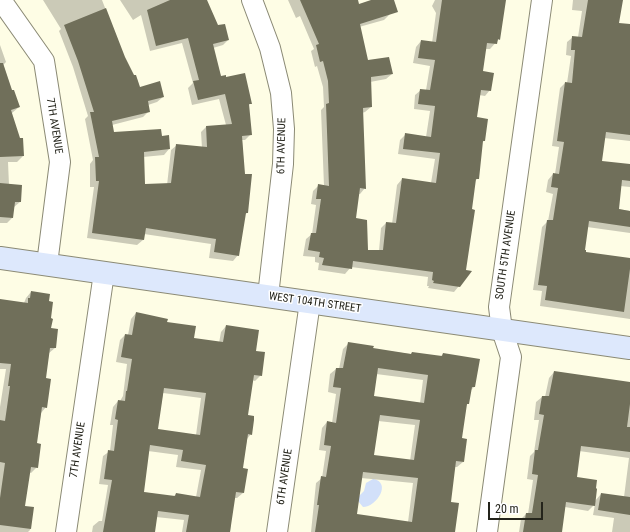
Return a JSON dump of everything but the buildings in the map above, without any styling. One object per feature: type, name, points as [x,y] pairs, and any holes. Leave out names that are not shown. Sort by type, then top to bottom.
[{"type":"street","name":"7TH AVENUE","points":[[1,0],[44,61],[60,162],[47,264]]},
{"type":"street","name":"6TH AVENUE","points":[[252,0],[270,48],[281,94],[284,128],[283,164],[268,296]]},
{"type":"street","name":"SOUTH 5TH AVENUE","points":[[487,532],[511,357],[502,330],[499,307],[542,0]]},
{"type":"street","name":"WEST 104TH STREET","points":[[0,258],[630,348]]},
{"type":"street","name":"7TH AVENUE","points":[[66,532],[104,273]]},
{"type":"street","name":"6TH AVENUE","points":[[277,532],[310,302]]},
{"type":"water","points":[[373,479],[379,481],[382,489],[377,499],[373,503],[363,507],[358,501],[359,496],[364,491],[366,483]]}]
